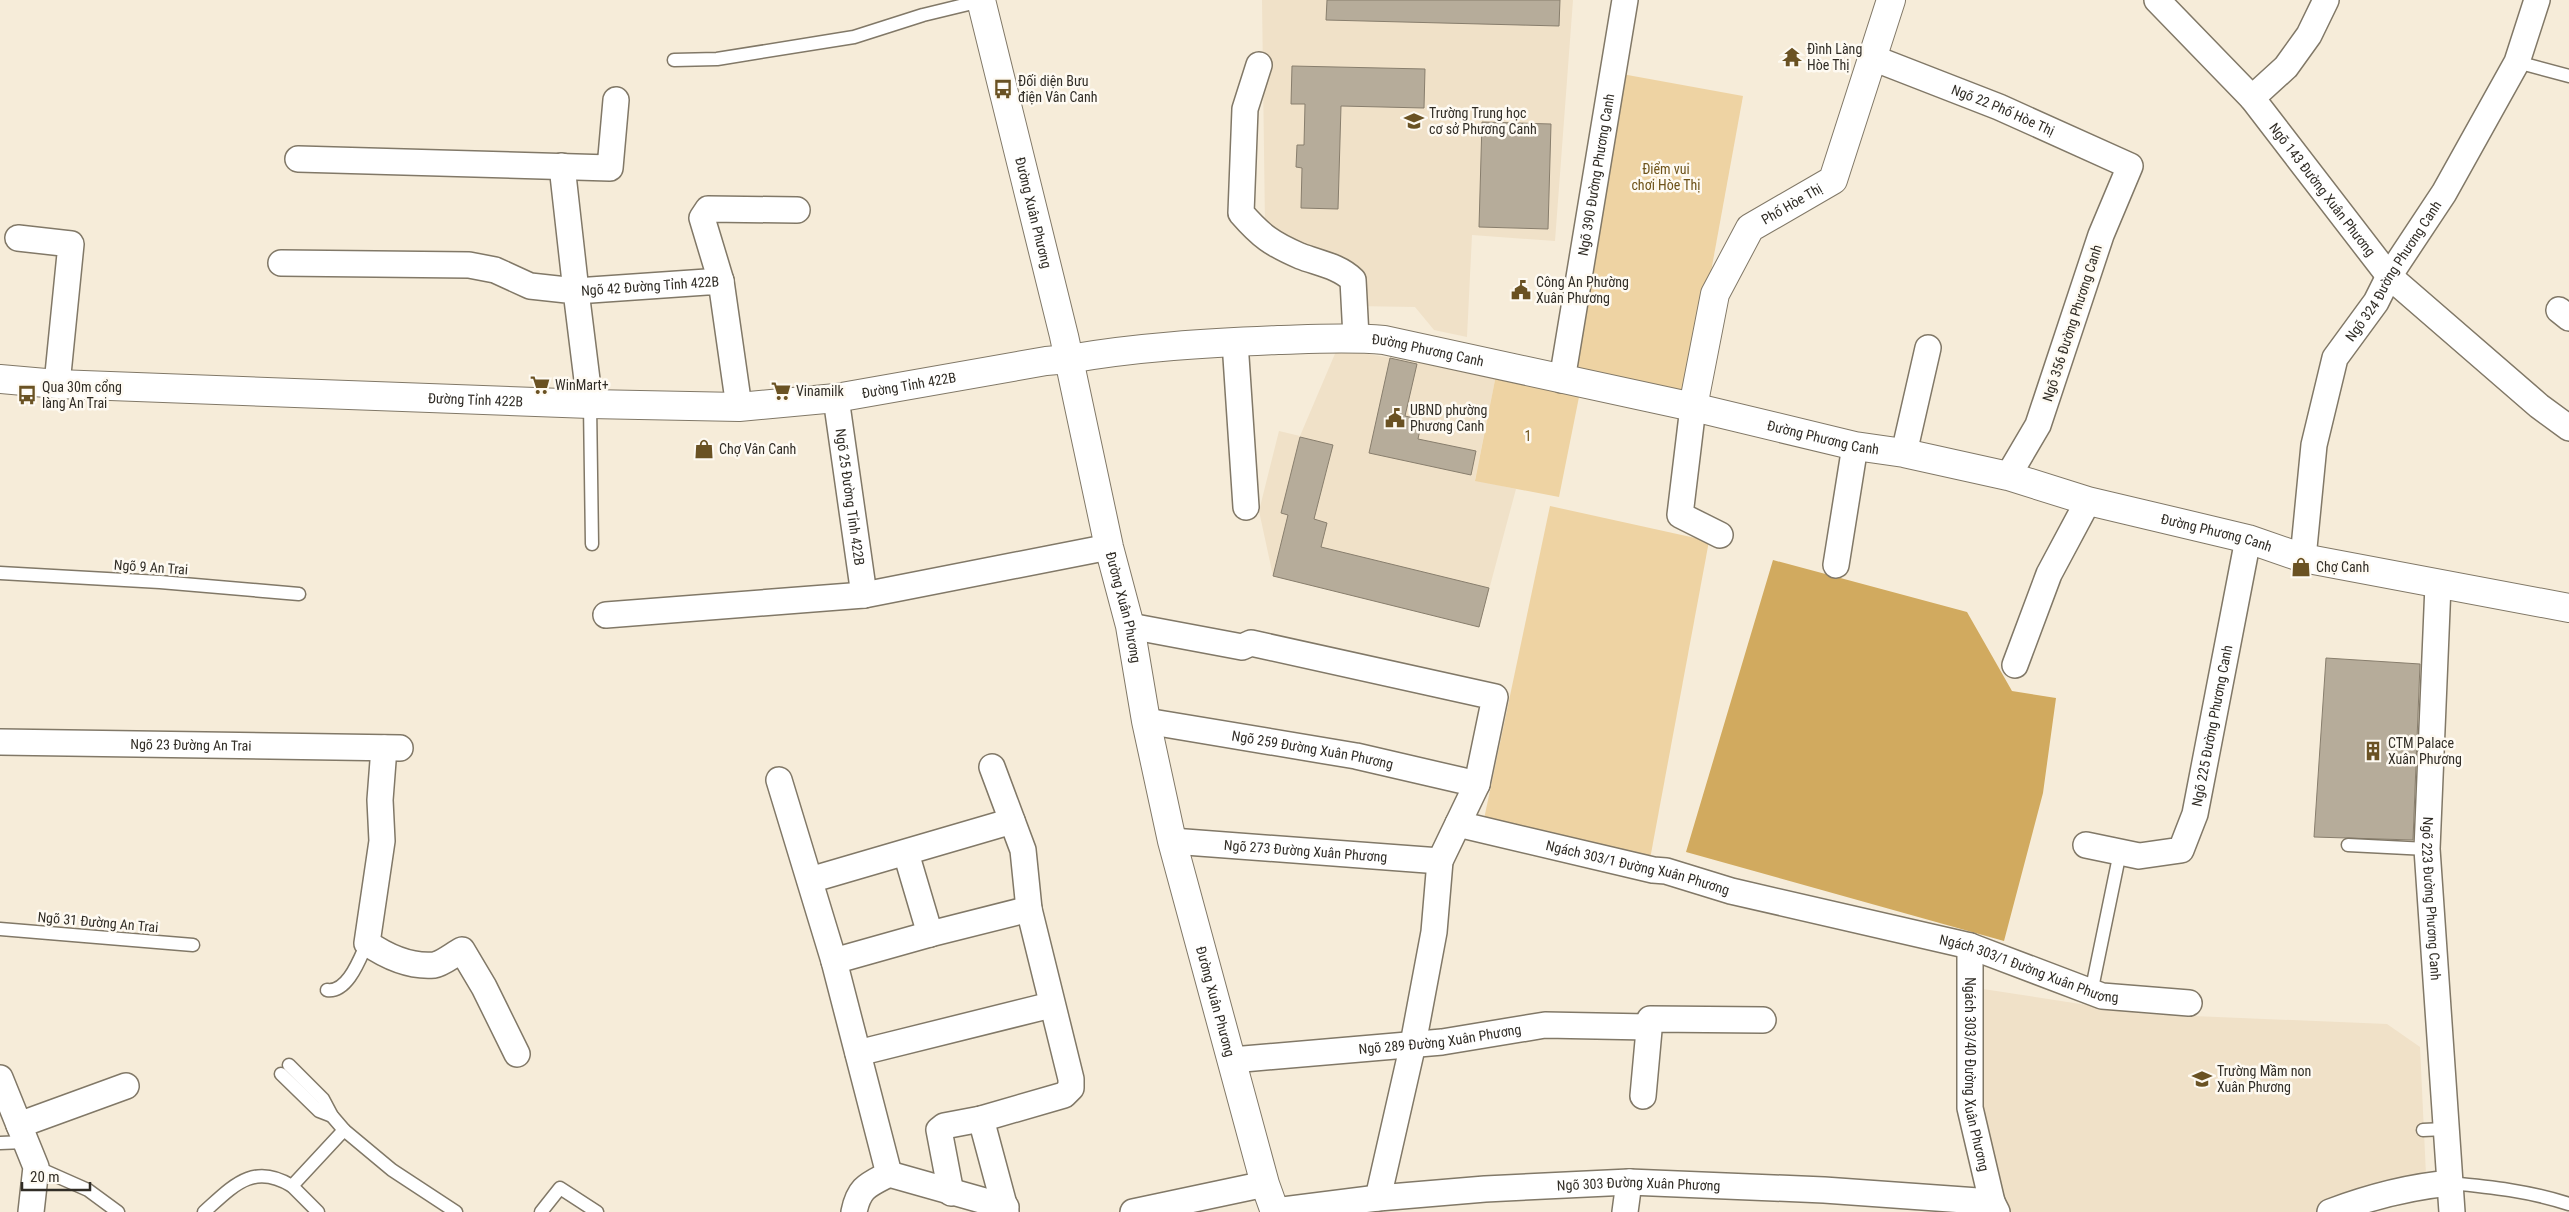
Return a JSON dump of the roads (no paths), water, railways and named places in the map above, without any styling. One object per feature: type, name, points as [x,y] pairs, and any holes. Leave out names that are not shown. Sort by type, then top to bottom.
[{"type":"main road","name":"Đường Xuân Phương","points":[[981,0],[1069,359],[1109,547],[1130,626],[1146,721],[1172,841],[1265,1184],[1275,1212]]},
{"type":"main road","name":"Phố Hòe Thị","points":[[1693,407],[1715,294],[1750,228],[1833,180],[1891,0]]},
{"type":"main road","name":"Đường Phương Canh","points":[[1069,359],[1098,354],[1235,342],[1356,337],[1384,340],[1693,407],[1855,446],[1904,453],[2008,476],[2088,501],[2248,539],[2303,558],[2438,585],[2569,608]]},
{"type":"main road","name":"Đường Tỉnh 422B","points":[[0,379],[58,384],[590,404],[739,407],[836,398],[1046,361],[1069,359]]},
{"type":"street","name":"Ngõ 390 Đường Phương Canh","points":[[1562,380],[1625,0]]},
{"type":"street","name":"Ngõ 143 Đường Xuân Phương","points":[[2157,0],[2252,98],[2388,276],[2539,406],[2569,428]]},
{"type":"street","points":[[2252,98],[2286,67],[2309,35],[2326,0]]},
{"type":"street","name":"Ngõ 324 Đường Phương Canh","points":[[2303,558],[2314,445],[2335,358],[2376,302],[2388,276],[2444,193],[2518,62],[2537,0]]},
{"type":"street","name":"Ngõ 22 Phố Hòe Thị","points":[[1873,58],[1999,107],[2130,166]]},
{"type":"street","points":[[1259,64],[1245,109],[1241,213],[1261,236],[1300,256],[1345,272],[1353,280],[1356,337]]},
{"type":"street","points":[[298,159],[610,168],[616,100]]},
{"type":"street","name":"Ngõ 42 Đường Tỉnh 422B","points":[[562,166],[576,291],[721,280],[739,407]]},
{"type":"street","name":"Ngõ 356 Đường Phương Canh","points":[[2008,476],[2038,425],[2101,235],[2130,166]]},
{"type":"street","points":[[721,280],[702,218],[708,209],[797,210]]},
{"type":"street","points":[[18,238],[71,244],[58,384]]},
{"type":"street","points":[[281,263],[469,266],[495,270],[530,286],[576,291],[590,404]]},
{"type":"street","points":[[1235,342],[1246,507]]},
{"type":"street","points":[[1904,453],[1928,348]]},
{"type":"street","name":"Ngõ 25 Đường Tỉnh 422B","points":[[836,398],[864,596]]},
{"type":"street","points":[[1693,407],[1680,515],[1720,535]]},
{"type":"street","points":[[1836,565],[1855,446]]},
{"type":"street","points":[[2015,665],[2049,574],[2088,501]]},
{"type":"street","name":"Ngõ 225 Đường Phương Canh","points":[[2086,845],[2139,856],[2181,850],[2195,814],[2248,539]]},
{"type":"street","points":[[606,615],[864,596],[1109,547]]},
{"type":"street","name":"Ngõ 223 Đường Phương Canh","points":[[2438,585],[2427,849],[2434,1130],[2450,1183],[2452,1212]]},
{"type":"street","points":[[1130,626],[1242,647],[1251,643],[1495,697],[1477,784],[1440,861],[1434,932],[1413,1044],[1378,1198]]},
{"type":"street","name":"Ngõ 259 Đường Xuân Phương","points":[[1146,721],[1356,756],[1477,784]]},
{"type":"street","name":"Ngõ 23 Đường An Trai","points":[[0,742],[392,748],[380,800],[382,841],[367,943]]},
{"type":"street","points":[[951,1193],[939,1130],[944,1126],[981,1119],[1064,1095],[1071,1088],[1071,1079],[1029,909],[1023,850],[992,767]]},
{"type":"street","points":[[779,780],[834,961],[889,1174]]},
{"type":"street","points":[[810,880],[1012,821]]},
{"type":"street","name":"Ngách 303/1 Đường Xuân Phương","points":[[1458,824],[1653,870],[1666,871],[1731,891],[1970,946],[2102,996],[2189,1003]]},
{"type":"street","name":"Ngõ 273 Đường Xuân Phương","points":[[1172,841],[1440,861]]},
{"type":"street","points":[[906,853],[930,934]]},
{"type":"street","points":[[834,961],[1029,909]]},
{"type":"street","points":[[367,943],[380,952],[406,962],[435,965],[462,950],[484,987],[517,1054]]},
{"type":"street","name":"Ngách 303/40 Đường Xuân Phương","points":[[1970,946],[1970,1108],[1995,1207]]},
{"type":"street","points":[[858,1054],[1051,1004]]},
{"type":"street","name":"Ngõ 289 Đường Xuân Phương","points":[[1232,1060],[1442,1042],[1545,1025],[1648,1027],[1650,1019],[1763,1020]]},
{"type":"street","points":[[1643,1096],[1648,1027]]},
{"type":"street","points":[[0,1078],[36,1167],[31,1212]]},
{"type":"street","points":[[22,1133],[126,1086]]},
{"type":"street","points":[[981,1119],[1006,1210]]},
{"type":"street","points":[[854,1212],[857,1196],[865,1187],[889,1174],[1006,1210]]},
{"type":"street","points":[[1625,1212],[1629,1182]]},
{"type":"street","name":"Ngõ 303 Đường Xuân Phương","points":[[1275,1212],[1378,1198],[1486,1189],[1629,1182],[1826,1201],[1995,1207]]},
{"type":"street","points":[[2330,1212],[2374,1196],[2418,1186],[2450,1183]]},
{"type":"street","points":[[1132,1212],[1265,1184]]},
{"type":"lane","points":[[674,60],[717,59],[854,37],[923,15],[981,0]]},
{"type":"lane","points":[[2518,62],[2569,76]]},
{"type":"lane","points":[[590,404],[592,544]]},
{"type":"lane","name":"Ngõ 9 An Trai","points":[[0,574],[160,582],[300,594]]},
{"type":"lane","points":[[2348,845],[2427,849]]},
{"type":"lane","points":[[2091,993],[2120,852]]},
{"type":"lane","name":"Ngõ 31 Đường An Trai","points":[[0,929],[194,945]]},
{"type":"lane","points":[[327,990],[332,991],[342,984],[356,968],[367,943]]},
{"type":"lane","points":[[285,1069],[323,1099],[332,1116],[344,1130],[392,1170],[456,1212]]},
{"type":"lane","points":[[292,1186],[344,1130]]},
{"type":"lane","points":[[0,1143],[22,1133]]},
{"type":"lane","points":[[36,1167],[88,1190],[118,1212]]},
{"type":"lane","points":[[204,1212],[243,1181],[264,1174],[277,1177],[292,1186],[318,1212]]},
{"type":"lane","points":[[2450,1183],[2504,1188],[2569,1204]]},
{"type":"lane","points":[[541,1212],[560,1188],[597,1212]]},
{"type":"place","name":"Đình Làng Hòe Thị","points":[[1792,57]]},
{"type":"place","name":"Đối diện Bưu điện Vân Canh","points":[[1003,89]]},
{"type":"place","name":"Trường Trung học cơ sở Phương Canh","points":[[1414,121]]},
{"type":"place","name":"Công An Phường Xuân Phương","points":[[1521,290]]},
{"type":"place","name":"WinMart+","points":[[540,385]]},
{"type":"place","name":"Vinamilk","points":[[781,391]]},
{"type":"place","name":"Qua 30m cổng làng An Trai","points":[[27,395]]},
{"type":"place","name":"UBND phường Phương Canh","points":[[1395,418]]},
{"type":"place","name":"Chợ Vân Canh","points":[[704,449]]},
{"type":"place","name":"Chợ Canh","points":[[2301,567]]},
{"type":"place","name":"CTM Palace Xuân Phương","points":[[2373,751]]},
{"type":"place","name":"Trường Mầm non Xuân Phương","points":[[2202,1079]]},
{"type":"park label","name":"Điểm vui chơi Hòe Thị","points":[[1666,177]]},
{"type":"park label","name":"1","points":[[1528,436]]}]
